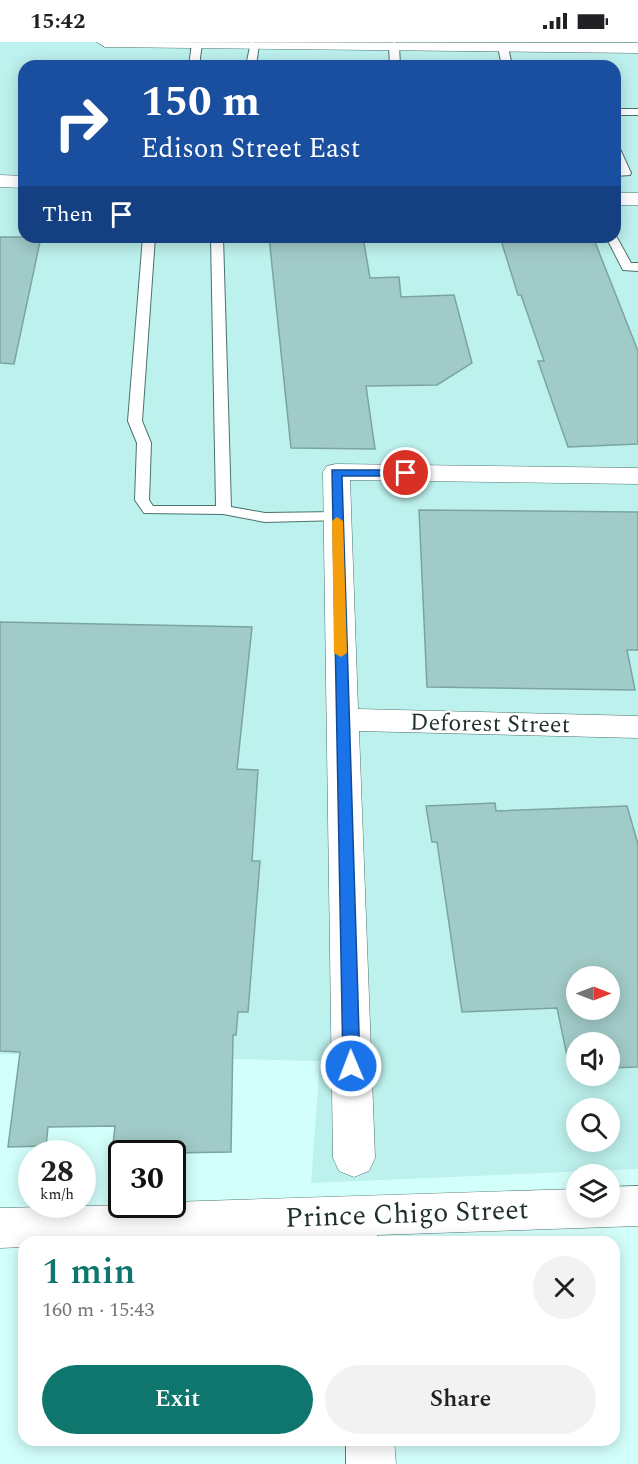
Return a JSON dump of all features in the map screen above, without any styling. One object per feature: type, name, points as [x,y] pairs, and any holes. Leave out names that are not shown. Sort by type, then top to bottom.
[{"type":"street","points":[[105,42],[638,48]]},
{"type":"street","points":[[0,182],[18,182]]},
{"type":"street","points":[[621,199],[638,199]]},
{"type":"street","points":[[354,1158],[336,472],[638,476]]},
{"type":"street","name":"Deforest Street","points":[[342,720],[638,727]]},
{"type":"street","points":[[620,1207],[638,1206]]},
{"type":"street","name":"Prince Chigo Street","points":[[0,1228],[354,1228],[566,1211]]},
{"type":"street","points":[[370,1446],[371,1464]]},
{"type":"lane","points":[[195,60],[197,43]]},
{"type":"lane","points":[[252,60],[254,44]]},
{"type":"lane","points":[[394,45],[395,60]]},
{"type":"lane","points":[[503,46],[506,60]]},
{"type":"lane","points":[[621,111],[638,112]]},
{"type":"lane","points":[[621,162],[626,172],[621,172]]},
{"type":"lane","points":[[149,243],[135,421],[144,443],[142,500],[149,510],[224,510],[276,518],[337,517]]},
{"type":"lane","points":[[217,243],[224,510]]},
{"type":"lane","points":[[615,243],[627,267],[638,267]]},
{"type":"shaded area","points":[[0,42],[638,42],[638,1169],[620,1170],[620,1164],[566,1164],[566,1172],[311,1183],[320,1061],[0,1054]]},
{"type":"building","points":[[0,237],[18,237],[18,243],[40,243],[14,364],[0,363]]},
{"type":"building","points":[[270,243],[364,243],[370,278],[399,277],[401,297],[454,295],[472,363],[437,385],[366,386],[375,449],[291,448]]},
{"type":"building","points":[[502,243],[595,243],[638,351],[638,444],[568,447],[538,361],[544,361],[521,295],[518,295]]},
{"type":"building","points":[[419,510],[638,512],[638,650],[627,650],[635,690],[427,687]]},
{"type":"building","points":[[0,622],[252,627],[237,769],[258,770],[252,861],[260,861],[248,1012],[238,1012],[236,1035],[233,1035],[231,1152],[186,1153],[186,1140],[114,1140],[115,1126],[48,1127],[47,1140],[18,1140],[18,1147],[8,1147],[20,1052],[0,1051]]},
{"type":"building","points":[[495,803],[496,811],[627,806],[638,844],[638,1067],[620,1068],[620,1032],[566,1032],[566,1051],[557,1008],[462,1012],[437,842],[432,842],[426,806]]},
{"type":"slow traffic","points":[[337,521],[341,653]]},
{"type":"route","points":[[351,1066],[336,472],[406,473]]}]
